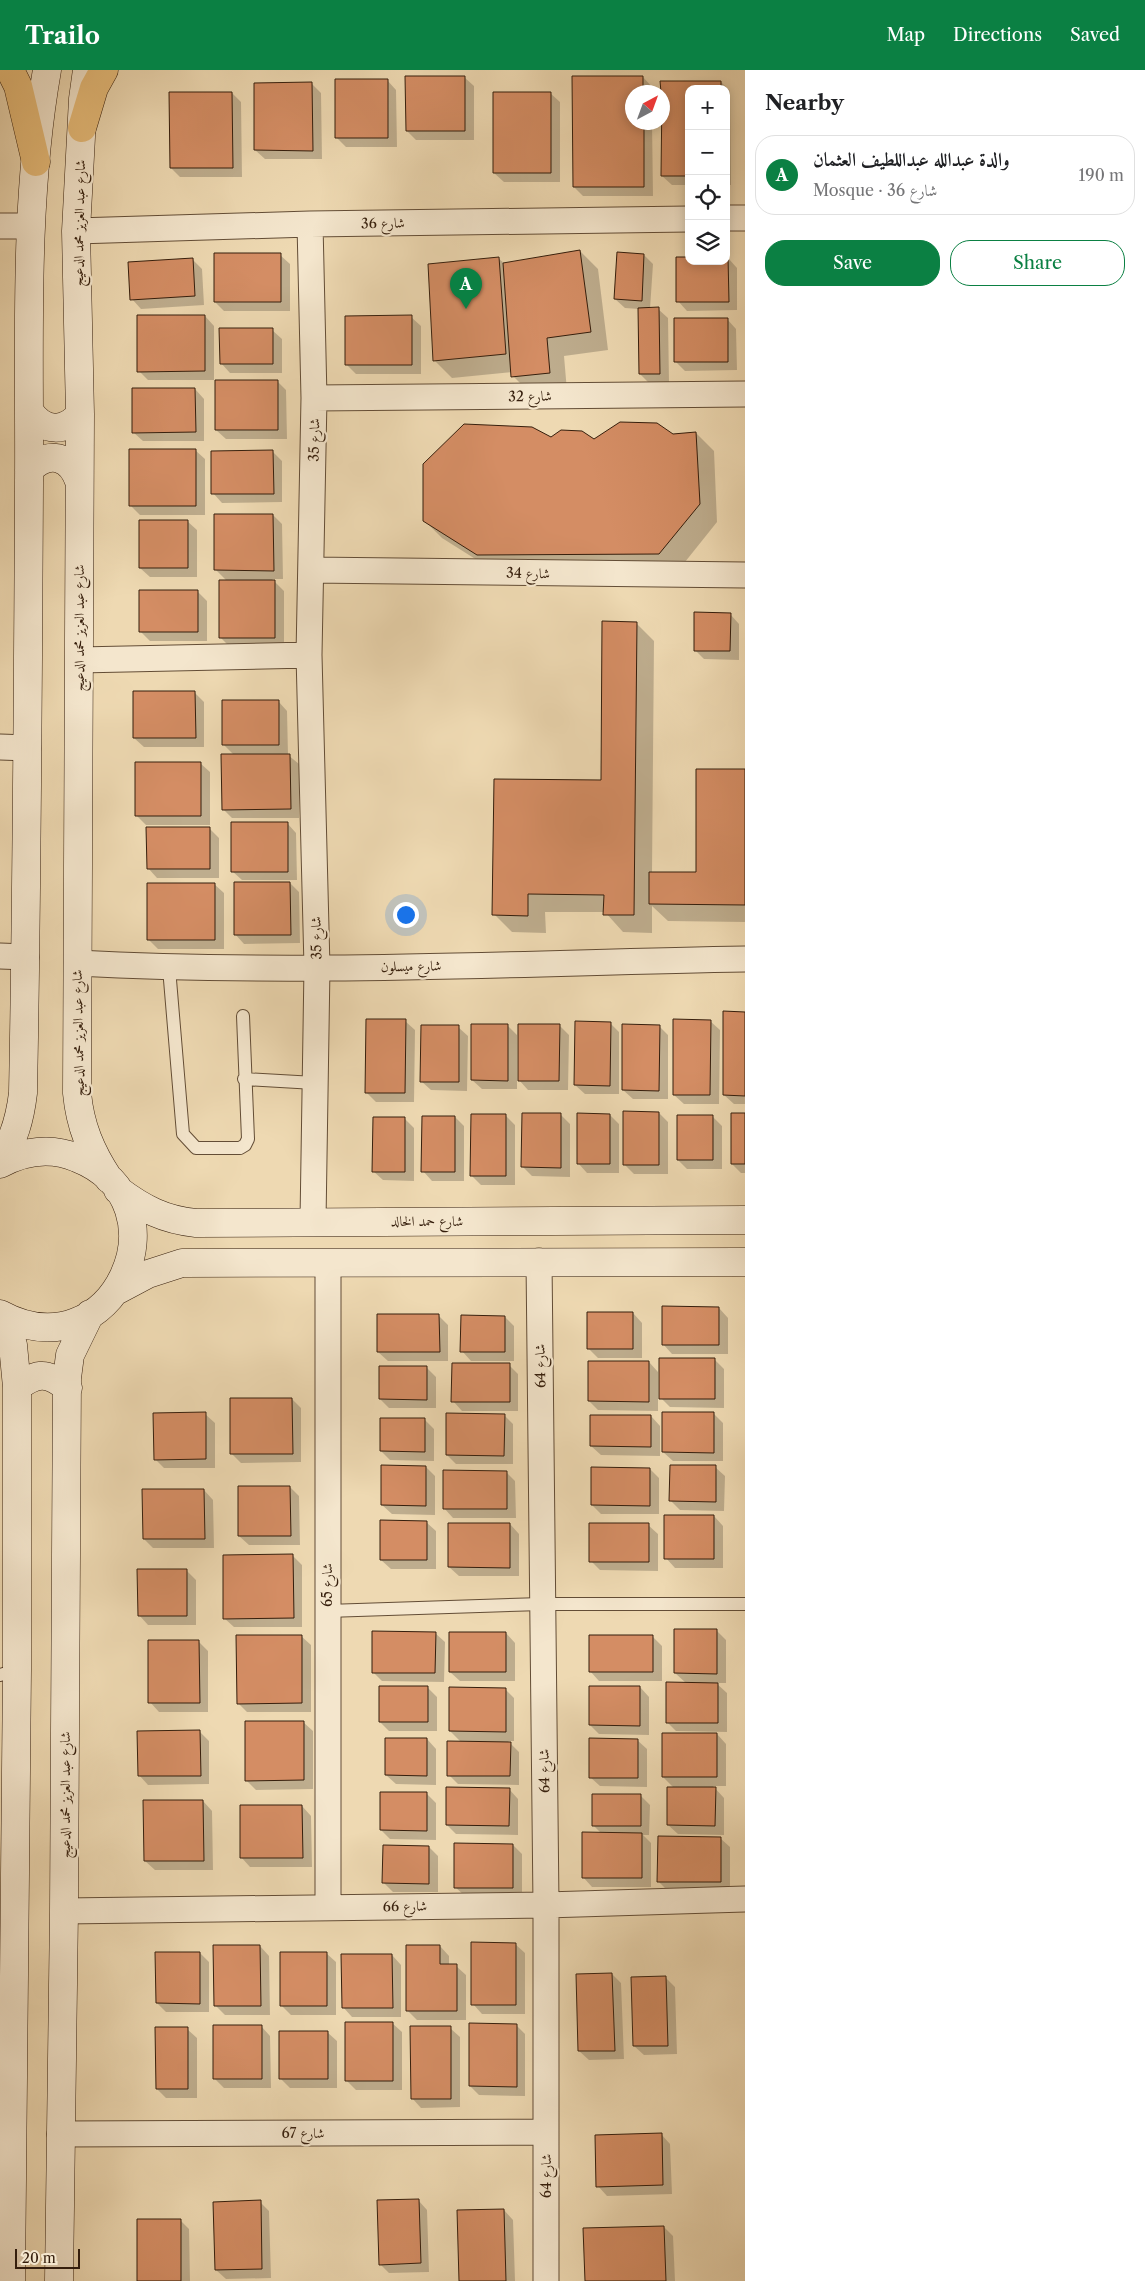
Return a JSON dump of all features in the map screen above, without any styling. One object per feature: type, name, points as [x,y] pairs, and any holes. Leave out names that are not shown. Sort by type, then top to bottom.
[{"type":"main road","points":[[10,70],[18,86],[36,162]]},
{"type":"main road","points":[[82,128],[94,88],[104,70]]},
{"type":"street","points":[[0,1163],[14,1136],[21,1107],[13,957],[28,748],[30,226],[47,70]]},
{"type":"street","name":"شارع عبد العزيز محمد الدعيج","points":[[87,70],[76,231],[80,414],[77,963],[79,1111],[90,1147],[114,1184],[131,1218],[133,1248],[130,1264],[116,1291]]},
{"type":"street","points":[[730,218],[745,218]]},
{"type":"street","name":"شارع 36","points":[[76,231],[310,224],[685,219]]},
{"type":"street","name":"شارع 35","points":[[310,224],[314,398],[310,656],[317,967],[313,1221]]},
{"type":"street","points":[[0,226],[30,226]]},
{"type":"street","name":"شارع 32","points":[[314,398],[745,394]]},
{"type":"street","points":[[30,412],[36,421],[44,427],[54,429],[65,428],[74,422],[80,414]]},
{"type":"street","points":[[29,470],[36,462],[47,458],[58,458],[68,462],[75,470],[79,480]]},
{"type":"street","name":"شارع 34","points":[[311,570],[745,575]]},
{"type":"street","points":[[79,660],[310,656]]},
{"type":"street","points":[[0,747],[28,748]]},
{"type":"street","name":"شارع ميسلون","points":[[77,963],[169,968],[745,959]]},
{"type":"street","name":"شارع حمد الخالد","points":[[0,1163],[25,1154],[56,1152],[85,1161],[149,1211],[173,1220],[196,1223],[745,1220]]},
{"type":"street","name":"شارع 64","points":[[538,1261],[546,1905],[546,2281]]},
{"type":"street","name":"شارع 65","points":[[328,1262],[328,1907]]},
{"type":"street","points":[[0,1314],[21,1323],[45,1327],[69,1324],[100,1308],[116,1291],[148,1274],[182,1263],[745,1262]]},
{"type":"street","points":[[0,1314],[13,1345],[17,1387],[9,1425],[6,2252],[11,2281]]},
{"type":"street","name":"شارع عبد العزيز محمد الدعيج","points":[[59,2281],[68,1388],[70,1356],[90,1314]]},
{"type":"street","points":[[17,1387],[33,1376],[52,1376],[68,1388]]},
{"type":"street","name":"شارع 66","points":[[64,1911],[546,1905],[745,1899]]},
{"type":"street","name":"شارع 67","points":[[60,2134],[546,2132]]},
{"type":"lane","points":[[169,968],[183,1134],[196,1148],[240,1148],[248,1140],[244,1079],[243,1016]]},
{"type":"lane","points":[[244,1079],[315,1083]]},
{"type":"lane","points":[[327,1611],[542,1604],[745,1604]]},
{"type":"building","points":[[405,76],[465,76],[465,131],[406,131]]},
{"type":"building","points":[[572,76],[643,76],[643,85],[625,85],[625,130],[644,130],[644,187],[573,187]]},
{"type":"building","points":[[335,79],[388,79],[388,138],[335,138]]},
{"type":"building","points":[[660,81],[721,81],[721,85],[685,85],[685,176],[661,176],[662,130],[670,130],[670,85],[660,85]]},
{"type":"building","points":[[312,82],[313,151],[254,150],[254,83]]},
{"type":"building","points":[[169,92],[232,92],[233,168],[170,168]]},
{"type":"building","points":[[493,92],[551,92],[551,173],[493,173]]},
{"type":"building","points":[[580,250],[591,332],[547,338],[550,373],[511,377],[503,263]]},
{"type":"building","points":[[617,252],[644,254],[642,301],[614,299]]},
{"type":"building","points":[[214,253],[281,253],[281,302],[214,302]]},
{"type":"building","points":[[499,257],[506,354],[433,361],[428,264]]},
{"type":"building","points":[[676,257],[685,257],[685,265],[728,265],[729,302],[676,302]]},
{"type":"building","points":[[193,258],[195,296],[130,300],[128,262]]},
{"type":"building","points":[[659,307],[660,374],[639,374],[638,308]]},
{"type":"building","points":[[137,315],[205,315],[205,371],[137,372]]},
{"type":"building","points":[[412,315],[412,365],[345,365],[345,316]]},
{"type":"building","points":[[674,318],[728,318],[728,362],[674,362]]},
{"type":"building","points":[[219,328],[273,328],[273,364],[220,364]]},
{"type":"building","points":[[215,380],[278,380],[278,430],[215,430]]},
{"type":"building","points":[[132,388],[195,388],[196,432],[132,433]]},
{"type":"building","points":[[620,422],[657,423],[673,434],[696,432],[700,504],[659,554],[477,555],[423,521],[423,464],[464,424],[532,427],[551,437],[561,430],[582,431],[594,439]]},
{"type":"building","points":[[129,449],[196,449],[196,506],[129,506]]},
{"type":"building","points":[[273,450],[274,494],[211,494],[211,451]]},
{"type":"building","points":[[214,514],[273,514],[274,571],[214,570]]},
{"type":"building","points":[[139,520],[188,520],[188,568],[139,568]]},
{"type":"building","points":[[219,580],[275,580],[275,638],[219,638]]},
{"type":"building","points":[[139,590],[198,590],[198,632],[139,632]]},
{"type":"building","points":[[694,612],[731,613],[730,651],[694,651]]},
{"type":"building","points":[[602,621],[637,622],[634,915],[603,915],[604,895],[528,894],[528,916],[492,915],[494,779],[601,780]]},
{"type":"building","points":[[133,691],[195,691],[196,738],[133,738]]},
{"type":"building","points":[[222,700],[279,700],[279,745],[222,745]]},
{"type":"building","points":[[221,754],[290,754],[291,809],[222,810]]},
{"type":"building","points":[[135,762],[201,762],[201,816],[135,816]]},
{"type":"building","points":[[696,769],[745,769],[745,905],[649,904],[649,872],[696,872]]},
{"type":"building","points":[[231,822],[288,822],[288,872],[231,872]]},
{"type":"building","points":[[146,827],[210,827],[210,869],[147,869]]},
{"type":"building","points":[[234,882],[290,882],[291,935],[234,935]]},
{"type":"building","points":[[147,883],[215,883],[215,940],[147,940]]},
{"type":"building","points":[[723,1011],[745,1012],[745,1096],[723,1095]]},
{"type":"building","points":[[366,1019],[406,1019],[405,1093],[365,1093]]},
{"type":"building","points":[[673,1019],[711,1020],[710,1095],[673,1095]]},
{"type":"building","points":[[575,1021],[611,1022],[610,1086],[574,1085]]},
{"type":"building","points":[[471,1024],[508,1024],[508,1081],[471,1080]]},
{"type":"building","points":[[518,1024],[560,1024],[559,1081],[518,1081]]},
{"type":"building","points":[[622,1024],[660,1025],[659,1091],[622,1090]]},
{"type":"building","points":[[421,1025],[459,1025],[459,1082],[420,1082]]},
{"type":"building","points":[[623,1111],[659,1112],[659,1165],[623,1165]]},
{"type":"building","points":[[522,1113],[561,1113],[561,1168],[521,1167]]},
{"type":"building","points":[[577,1113],[610,1114],[610,1164],[577,1164]]},
{"type":"building","points":[[731,1113],[745,1113],[745,1164],[731,1164]]},
{"type":"building","points":[[471,1114],[506,1114],[506,1176],[470,1176]]},
{"type":"building","points":[[677,1115],[713,1115],[713,1160],[677,1160]]},
{"type":"building","points":[[422,1116],[455,1116],[455,1172],[421,1172]]},
{"type":"building","points":[[373,1117],[405,1117],[405,1172],[372,1172]]},
{"type":"building","points":[[662,1306],[719,1307],[719,1345],[662,1345]]},
{"type":"building","points":[[587,1312],[633,1312],[633,1349],[587,1349]]},
{"type":"building","points":[[377,1314],[439,1314],[440,1352],[377,1352]]},
{"type":"building","points":[[461,1315],[505,1316],[505,1352],[460,1352]]},
{"type":"building","points":[[659,1358],[715,1358],[715,1399],[659,1399]]},
{"type":"building","points":[[588,1361],[649,1361],[649,1402],[588,1401]]},
{"type":"building","points":[[452,1363],[510,1363],[510,1402],[451,1402]]},
{"type":"building","points":[[379,1366],[427,1366],[427,1400],[379,1399]]},
{"type":"building","points":[[230,1398],[292,1398],[293,1454],[230,1454]]},
{"type":"building","points":[[206,1412],[206,1459],[154,1460],[153,1413]]},
{"type":"building","points":[[662,1412],[714,1412],[714,1453],[662,1452]]},
{"type":"building","points":[[446,1413],[505,1414],[504,1456],[446,1455]]},
{"type":"building","points":[[590,1415],[651,1415],[651,1447],[590,1446]]},
{"type":"building","points":[[380,1418],[425,1418],[425,1452],[380,1451]]},
{"type":"building","points":[[381,1465],[426,1466],[426,1506],[381,1505]]},
{"type":"building","points":[[670,1465],[716,1465],[716,1502],[669,1501]]},
{"type":"building","points":[[591,1467],[650,1468],[650,1506],[591,1505]]},
{"type":"building","points":[[443,1470],[507,1471],[507,1509],[443,1509]]},
{"type":"building","points":[[238,1486],[290,1486],[291,1536],[238,1536]]},
{"type":"building","points":[[142,1489],[204,1489],[205,1539],[143,1539]]},
{"type":"building","points":[[664,1515],[714,1515],[714,1559],[664,1559]]},
{"type":"building","points":[[380,1520],[427,1521],[427,1560],[380,1560]]},
{"type":"building","points":[[448,1523],[510,1523],[510,1568],[448,1567]]},
{"type":"building","points":[[589,1523],[649,1523],[649,1562],[589,1562]]},
{"type":"building","points":[[293,1554],[294,1618],[223,1619],[223,1555]]},
{"type":"building","points":[[137,1569],[187,1569],[187,1616],[138,1616]]},
{"type":"building","points":[[674,1629],[717,1629],[717,1674],[674,1673]]},
{"type":"building","points":[[372,1631],[436,1632],[435,1673],[372,1673]]},
{"type":"building","points":[[449,1632],[506,1632],[506,1672],[449,1672]]},
{"type":"building","points":[[236,1635],[302,1635],[302,1703],[237,1704]]},
{"type":"building","points":[[589,1635],[653,1635],[653,1672],[589,1672]]},
{"type":"building","points":[[148,1640],[199,1640],[200,1703],[148,1703]]},
{"type":"building","points":[[666,1682],[718,1683],[718,1723],[666,1723]]},
{"type":"building","points":[[379,1686],[428,1686],[428,1722],[379,1722]]},
{"type":"building","points":[[589,1686],[640,1686],[640,1726],[589,1725]]},
{"type":"building","points":[[449,1687],[506,1688],[506,1732],[449,1731]]},
{"type":"building","points":[[245,1721],[304,1721],[304,1780],[245,1781]]},
{"type":"building","points":[[200,1730],[201,1776],[138,1776],[137,1731]]},
{"type":"building","points":[[662,1733],[717,1733],[717,1777],[662,1777]]},
{"type":"building","points":[[385,1738],[427,1738],[427,1776],[385,1775]]},
{"type":"building","points":[[589,1738],[638,1739],[638,1778],[589,1778]]},
{"type":"building","points":[[447,1741],[511,1742],[510,1776],[447,1776]]},
{"type":"building","points":[[446,1787],[510,1788],[509,1826],[446,1825]]},
{"type":"building","points":[[667,1787],[716,1787],[715,1826],[667,1825]]},
{"type":"building","points":[[380,1792],[427,1792],[427,1831],[380,1830]]},
{"type":"building","points":[[592,1794],[641,1794],[641,1826],[592,1826]]},
{"type":"building","points":[[143,1800],[203,1800],[204,1861],[144,1861]]},
{"type":"building","points":[[240,1805],[302,1805],[303,1858],[240,1858]]},
{"type":"building","points":[[582,1832],[642,1833],[642,1878],[582,1878]]},
{"type":"building","points":[[658,1836],[721,1837],[721,1882],[657,1882]]},
{"type":"building","points":[[454,1843],[513,1844],[513,1888],[454,1888]]},
{"type":"building","points":[[383,1845],[429,1846],[429,1884],[382,1883]]},
{"type":"building","points":[[471,1942],[516,1943],[516,2005],[471,2005]]},
{"type":"building","points":[[213,1945],[260,1945],[261,2006],[214,2006]]},
{"type":"building","points":[[406,1945],[440,1945],[440,1964],[457,1964],[457,2011],[406,2011]]},
{"type":"building","points":[[155,1952],[200,1952],[200,2004],[156,2003]]},
{"type":"building","points":[[280,1952],[327,1952],[327,2006],[280,2006]]},
{"type":"building","points":[[341,1954],[392,1954],[393,2008],[342,2008]]},
{"type":"building","points":[[612,1973],[615,2051],[578,2051],[576,1974]]},
{"type":"building","points":[[666,1976],[668,2046],[633,2046],[631,1977]]},
{"type":"building","points":[[345,2022],[393,2022],[393,2081],[345,2081]]},
{"type":"building","points":[[469,2023],[517,2024],[517,2087],[469,2086]]},
{"type":"building","points":[[213,2025],[262,2025],[262,2079],[213,2079]]},
{"type":"building","points":[[410,2026],[451,2026],[451,2099],[411,2099]]},
{"type":"building","points":[[155,2027],[188,2027],[188,2089],[156,2089]]},
{"type":"building","points":[[279,2031],[328,2031],[328,2079],[279,2079]]},
{"type":"building","points":[[662,2133],[663,2185],[596,2187],[595,2135]]},
{"type":"building","points":[[419,2199],[421,2263],[379,2265],[377,2200]]},
{"type":"building","points":[[261,2200],[262,2269],[215,2270],[213,2202]]},
{"type":"building","points":[[504,2209],[506,2281],[459,2281],[457,2210]]},
{"type":"building","points":[[137,2219],[181,2219],[181,2281],[137,2281]]},
{"type":"building","points":[[664,2226],[666,2281],[585,2281],[583,2228]]},
{"type":"place","name":"والدة عبدالله عبداللطيف العثمان","points":[[466,309]]}]
